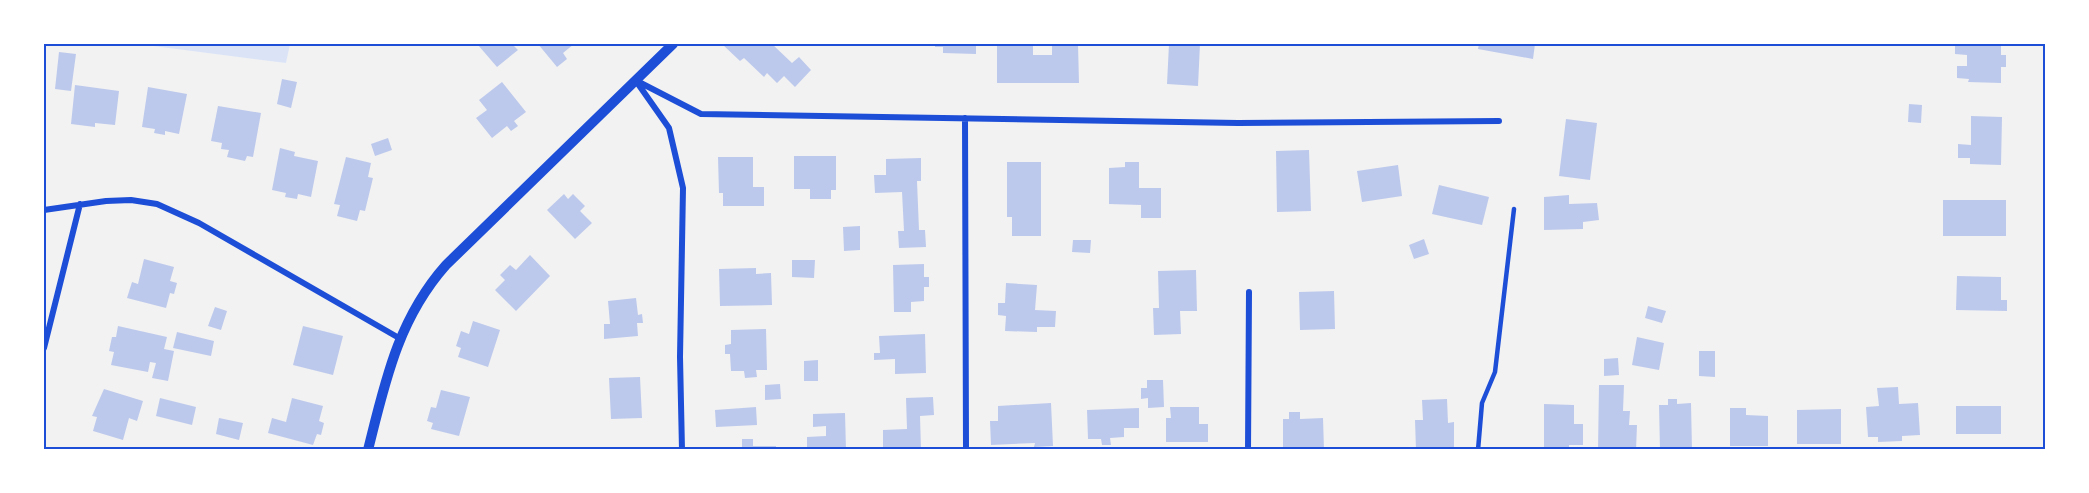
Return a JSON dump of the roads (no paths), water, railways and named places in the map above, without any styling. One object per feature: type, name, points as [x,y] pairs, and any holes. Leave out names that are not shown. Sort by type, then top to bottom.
[{"type":"street","points":[[368,450],[387,373],[399,338],[421,296],[446,266],[673,44]]},
{"type":"street","points":[[635,80],[701,114],[1238,123],[1499,121]]},
{"type":"street","points":[[635,80],[669,128],[683,188],[680,357],[682,450]]},
{"type":"street","points":[[965,118],[966,450]]},
{"type":"street","points":[[44,210],[80,204],[131,200],[157,204],[177,212],[399,338]]},
{"type":"street","points":[[44,348],[80,204]]},
{"type":"street","points":[[1248,450],[1250,292]]},
{"type":"lane","points":[[1478,450],[1482,403],[1495,372],[1514,209]]}]
